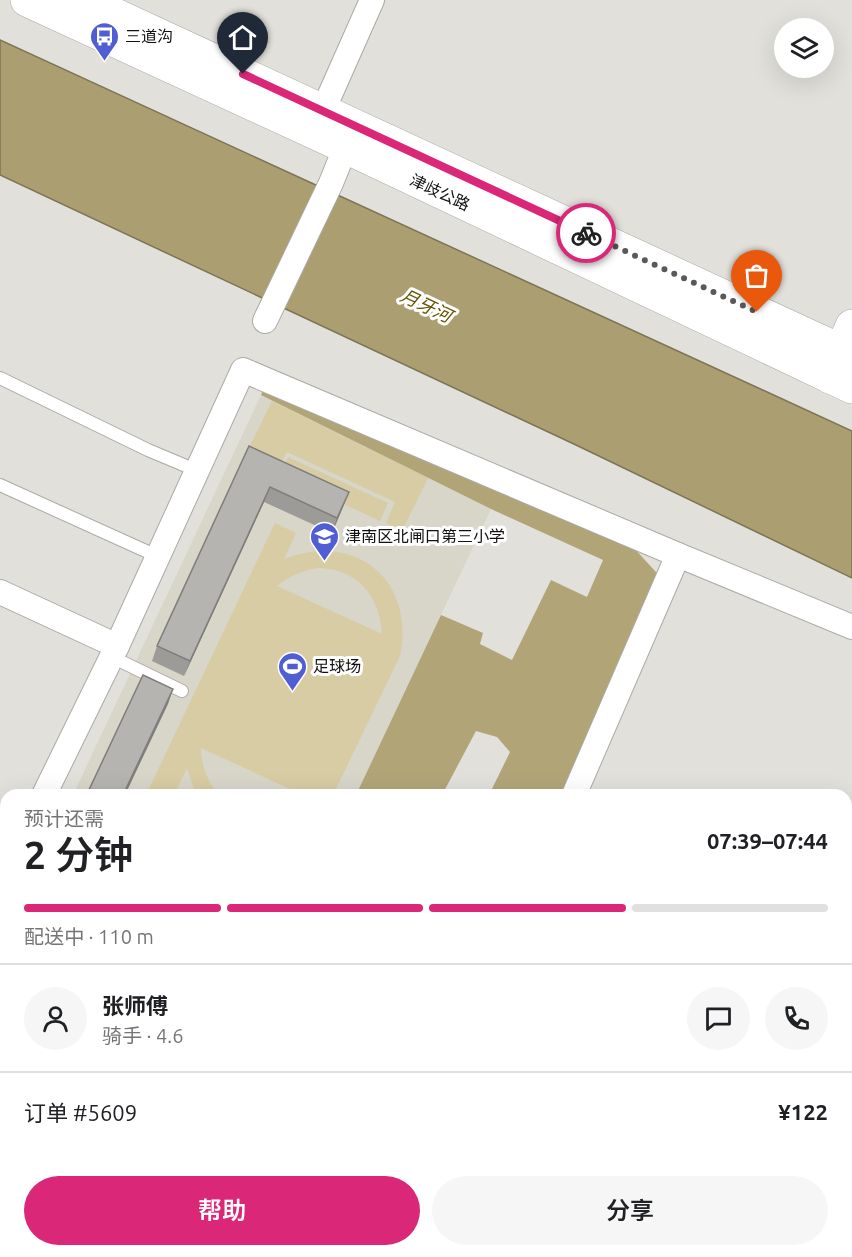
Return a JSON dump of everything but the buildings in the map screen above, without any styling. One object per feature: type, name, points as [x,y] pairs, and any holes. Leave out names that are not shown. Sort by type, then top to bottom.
[{"type":"main road","name":"津歧公路","points":[[27,0],[318,122]]},
{"type":"main road","name":"津歧公路","points":[[83,0],[318,122],[846,363]]},
{"type":"street","points":[[318,122],[372,0]]},
{"type":"street","points":[[265,321],[331,183],[350,137]]},
{"type":"street","points":[[47,789],[159,557],[243,370],[852,627]]},
{"type":"street","points":[[576,789],[678,555]]},
{"type":"street","points":[[0,592],[114,651]]},
{"type":"lane","points":[[0,378],[148,450],[198,471]]},
{"type":"lane","points":[[0,485],[159,557]]},
{"type":"lane","points":[[114,651],[182,691]]},
{"type":"shaded area","points":[[265,385],[633,547],[666,583],[572,789],[492,789],[510,752],[497,737],[476,731],[445,789],[359,789],[441,615],[483,633],[480,644],[512,660],[551,580],[587,597],[603,560],[491,509],[261,395]]},
{"type":"shaded area","name":"津南区北闸口第三小学","points":[[261,395],[491,509],[359,789],[76,789]]},
{"type":"shaded area","points":[[272,401],[428,478],[402,531],[386,523],[395,502],[287,452],[282,461],[249,448]]},
{"type":"shaded area","points":[[288,457],[388,503],[380,521],[281,475]]},
{"type":"shaded area","name":"足球场","points":[[275,523],[296,533],[284,559],[318,551],[330,551],[350,555],[366,562],[380,573],[390,586],[402,619],[400,656],[336,789],[290,789],[201,748],[202,761],[214,789],[194,789],[187,768],[177,789],[149,789]],"holes":[[[317,568],[344,573],[355,579],[371,596],[377,608],[382,634],[277,586],[291,577]]]},
{"type":"water","name":"月牙河","points":[[0,40],[852,431],[852,578],[576,445],[0,175]]},
{"type":"way so far","points":[[586,233],[757,312]]},
{"type":"place","name":"三道沟","points":[[104,62]]},
{"type":"place","name":"津南区北闸口第三小学","points":[[324,562]]},
{"type":"place","name":"足球场","points":[[292,692]]},
{"type":"route","points":[[243,74],[586,233]]}]
